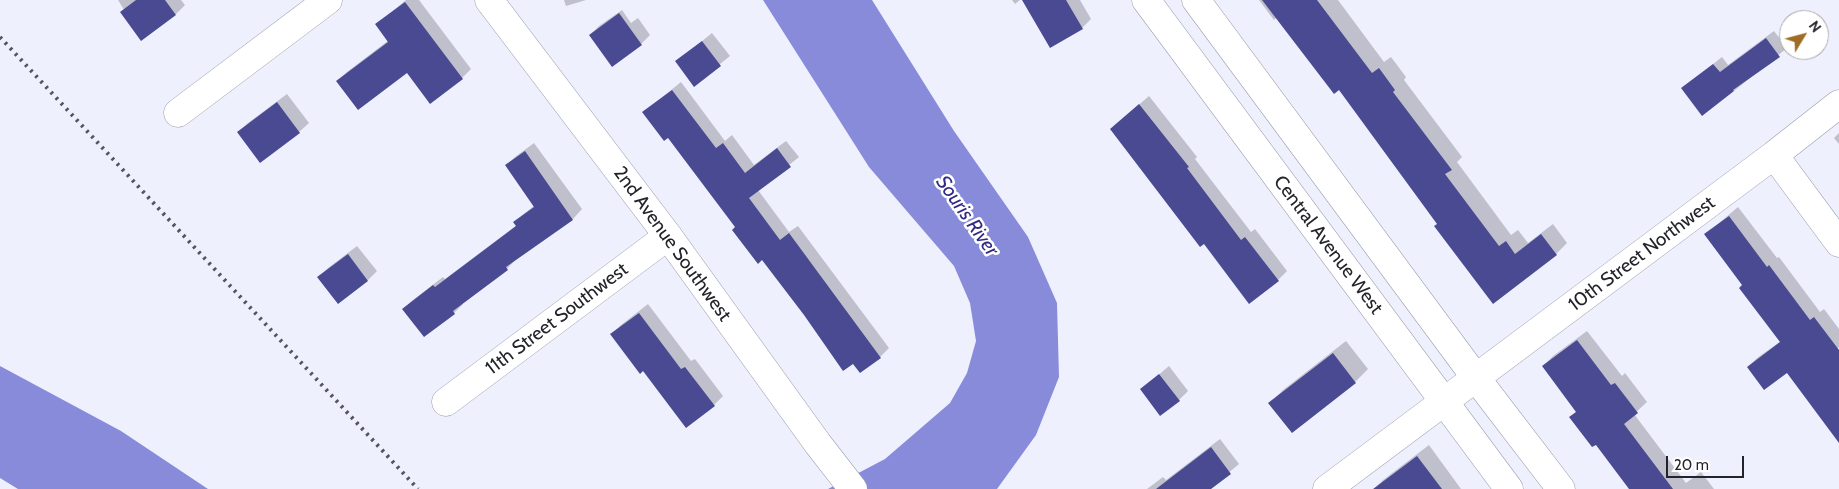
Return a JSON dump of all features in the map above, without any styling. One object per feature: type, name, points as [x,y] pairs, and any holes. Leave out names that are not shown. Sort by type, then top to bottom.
[{"type":"street","points":[[178,113],[328,0]]},
{"type":"street","name":"2nd Avenue Southwest","points":[[489,0],[668,236],[818,444],[853,489]]},
{"type":"street","name":"Central Avenue West","points":[[1146,0],[1509,489]]},
{"type":"street","name":"Central Avenue West","points":[[1196,0],[1560,489]]},
{"type":"street","name":"10th Street Northwest","points":[[1327,489],[1774,155],[1839,104]]},
{"type":"street","points":[[1774,155],[1839,244]]},
{"type":"street","name":"11th Street Southwest","points":[[446,402],[668,236]]},
{"type":"water","name":"Souris River","points":[[763,0],[872,0],[954,131],[1028,237],[1057,303],[1059,377],[1036,435],[997,489],[828,489],[885,459],[950,403],[967,373],[976,341],[970,303],[954,266],[869,167]]},
{"type":"water","points":[[0,366],[121,431],[208,489],[18,489],[0,478]]},
{"type":"building","points":[[136,0],[165,0],[176,15],[141,41],[120,12]]},
{"type":"building","points":[[1022,0],[1066,0],[1083,29],[1050,48]]},
{"type":"building","points":[[1262,0],[1317,0],[1372,73],[1379,68],[1395,90],[1393,92],[1452,170],[1445,174],[1499,246],[1506,241],[1515,254],[1541,234],[1557,255],[1493,304],[1434,226],[1437,224],[1339,90],[1334,94]]},
{"type":"building","points":[[405,2],[463,79],[430,104],[407,73],[358,110],[336,81],[388,42],[375,24]]},
{"type":"building","points":[[619,13],[642,45],[612,67],[589,35]]},
{"type":"building","points":[[1766,38],[1779,56],[1779,58],[1733,90],[1702,116],[1681,88],[1713,64],[1720,72]]},
{"type":"building","points":[[702,41],[721,66],[694,87],[675,61]]},
{"type":"building","points":[[672,90],[716,148],[723,143],[745,173],[777,148],[791,167],[749,198],[780,240],[789,233],[881,358],[860,373],[853,364],[843,371],[804,315],[762,260],[758,264],[732,230],[735,227],[668,138],[664,141],[642,112]]},
{"type":"building","points":[[277,102],[300,133],[260,163],[237,132]]},
{"type":"building","points":[[1139,104],[1189,167],[1187,168],[1241,240],[1245,237],[1279,281],[1249,304],[1204,244],[1200,247],[1110,129]]},
{"type":"building","points":[[525,151],[573,220],[506,267],[508,270],[453,311],[455,314],[424,337],[402,309],[433,285],[435,287],[516,226],[513,222],[534,207],[505,165]]},
{"type":"building","points":[[1729,216],[1810,320],[1814,317],[1839,350],[1839,443],[1787,373],[1764,390],[1747,367],[1780,342],[1739,288],[1742,285],[1704,234]]},
{"type":"building","points":[[348,254],[368,281],[338,304],[317,277]]},
{"type":"building","points":[[639,313],[681,369],[685,367],[715,406],[686,428],[643,371],[640,374],[610,334]]},
{"type":"building","points":[[1577,340],[1611,385],[1615,383],[1638,413],[1624,424],[1673,489],[1629,489],[1596,445],[1592,447],[1569,417],[1576,412],[1542,366]]},
{"type":"building","points":[[1333,353],[1356,383],[1292,433],[1268,403]]},
{"type":"building","points":[[1159,374],[1180,401],[1160,416],[1140,389]]},
{"type":"building","points":[[1211,447],[1231,474],[1211,489],[1156,489]]},
{"type":"building","points":[[1417,456],[1442,489],[1373,489]]},
{"type":"railway","points":[[0,37],[418,489]]}]
